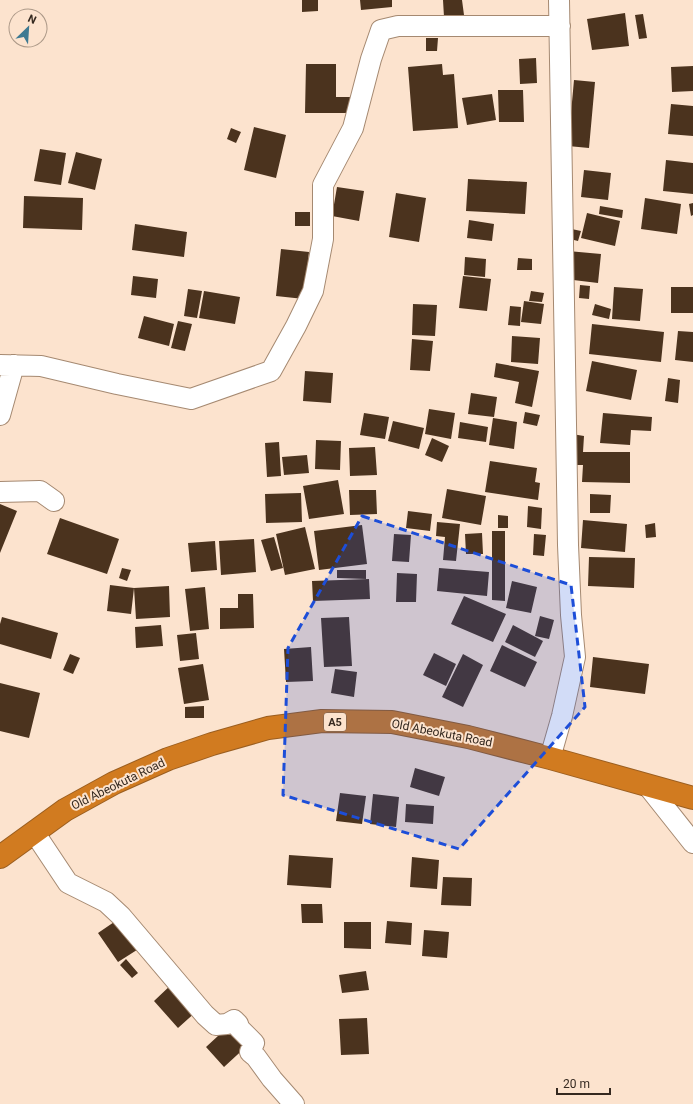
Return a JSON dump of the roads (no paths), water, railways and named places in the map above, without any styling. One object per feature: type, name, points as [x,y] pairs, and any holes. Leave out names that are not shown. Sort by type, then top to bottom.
[{"type":"highway","name":"Old Abeokuta Road","points":[[0,857],[65,810],[134,774],[168,759],[212,744],[268,728],[322,722],[392,722],[468,737],[693,798]]},
{"type":"street","points":[[550,758],[562,716],[575,657],[571,615],[568,537],[559,0]]},
{"type":"street","points":[[0,415],[7,365],[41,366],[117,384],[191,399],[271,371],[313,291],[323,239],[323,185],[353,128],[371,59],[381,30],[398,26],[560,26]]},
{"type":"street","points":[[0,492],[40,491],[54,501]]},
{"type":"street","points":[[647,785],[693,843]]},
{"type":"street","points":[[34,832],[68,883],[106,902],[121,916],[205,1015],[216,1025],[227,1024],[234,1020],[238,1024],[239,1028],[254,1043],[250,1052],[256,1057],[272,1079],[294,1104]]}]
